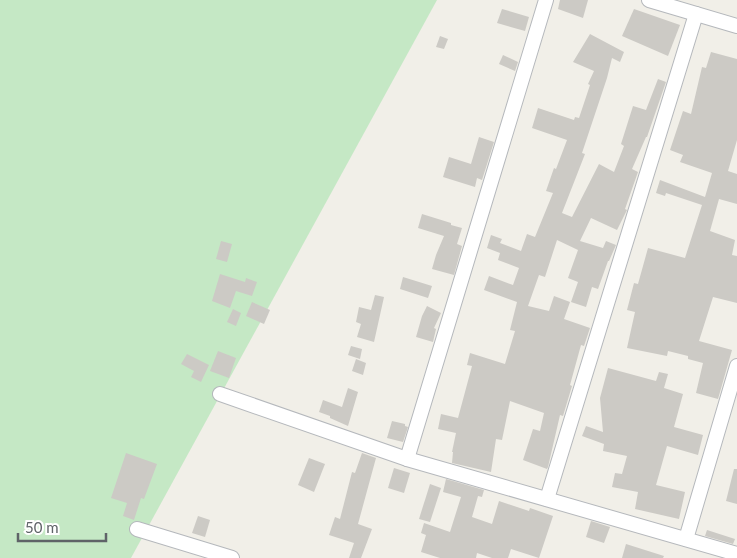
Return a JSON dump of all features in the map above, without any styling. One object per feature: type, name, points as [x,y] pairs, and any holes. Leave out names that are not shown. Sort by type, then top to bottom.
[{"type":"street","points":[[407,459],[546,0]]},
{"type":"street","points":[[649,0],[737,26]]},
{"type":"street","points":[[547,499],[696,14]]},
{"type":"street","points":[[686,539],[737,366]]},
{"type":"street","points":[[220,394],[407,459],[737,554]]},
{"type":"street","points":[[137,529],[232,558]]},
{"type":"green space","points":[[0,0],[437,0],[131,558],[0,558]]},
{"type":"building","points":[[560,0],[588,0],[583,18],[558,9]]},
{"type":"building","points":[[502,9],[529,17],[525,31],[497,23]]},
{"type":"building","points":[[634,9],[680,25],[668,56],[622,36]]},
{"type":"building","points":[[590,34],[624,52],[620,62],[612,58],[582,153],[585,154],[562,213],[572,217],[599,164],[614,172],[624,146],[621,144],[633,106],[646,110],[658,79],[666,82],[647,137],[632,169],[638,172],[625,209],[627,210],[617,230],[591,218],[580,241],[603,248],[606,241],[616,245],[598,289],[592,287],[586,307],[571,302],[578,282],[568,278],[578,250],[557,240],[545,277],[539,275],[528,306],[549,311],[554,296],[570,302],[564,319],[590,328],[584,346],[581,345],[570,385],[572,386],[563,416],[560,415],[548,467],[547,469],[523,460],[533,429],[540,431],[544,413],[510,401],[502,440],[496,439],[491,472],[452,463],[456,433],[438,429],[441,414],[458,418],[472,366],[467,365],[470,353],[505,364],[515,331],[510,330],[517,302],[484,290],[489,276],[513,285],[519,268],[498,260],[500,253],[487,248],[491,235],[502,239],[500,243],[521,251],[527,234],[535,237],[553,193],[546,191],[567,140],[532,128],[538,108],[574,120],[575,117],[579,118],[590,85],[588,84],[594,71],[573,62]]},
{"type":"building","points":[[440,36],[448,39],[444,49],[436,47]]},
{"type":"building","points":[[711,52],[737,59],[737,140],[728,171],[737,174],[737,204],[719,199],[710,231],[735,240],[732,255],[737,256],[737,303],[713,297],[699,341],[732,350],[718,399],[696,393],[703,363],[688,359],[688,356],[668,351],[667,356],[627,348],[635,312],[627,310],[634,283],[638,284],[648,248],[685,258],[702,205],[666,193],[665,196],[656,193],[660,180],[705,197],[712,173],[680,162],[683,155],[670,150],[683,111],[691,114],[702,67],[706,68]]},
{"type":"building","points":[[503,55],[518,62],[515,71],[499,64]]},
{"type":"building","points":[[479,137],[494,142],[482,180],[477,178],[475,187],[443,177],[449,157],[471,164]]},
{"type":"building","points":[[422,214],[462,228],[457,244],[462,246],[454,275],[432,269],[444,236],[418,228]]},
{"type":"building","points":[[221,241],[232,244],[227,262],[216,259]]},
{"type":"building","points":[[220,274],[245,282],[246,278],[257,282],[252,296],[236,291],[230,308],[212,301]]},
{"type":"building","points":[[403,277],[432,286],[428,298],[400,289]]},
{"type":"building","points":[[375,295],[384,297],[374,342],[357,337],[361,324],[356,322],[359,307],[371,310]]},
{"type":"building","points":[[252,302],[270,310],[264,324],[246,316]]},
{"type":"building","points":[[427,306],[441,313],[434,328],[436,329],[433,342],[416,337]]},
{"type":"building","points":[[233,309],[241,313],[236,326],[227,322]]},
{"type":"building","points":[[351,346],[362,349],[360,359],[348,355]]},
{"type":"building","points":[[218,351],[236,358],[229,378],[210,371]]},
{"type":"building","points":[[187,354],[209,365],[201,382],[191,377],[194,371],[181,364]]},
{"type":"building","points":[[356,359],[366,363],[363,375],[352,371]]},
{"type":"building","points":[[608,368],[656,381],[659,372],[668,374],[664,388],[683,394],[674,427],[703,435],[698,455],[667,446],[656,485],[685,492],[679,519],[635,509],[638,492],[612,487],[615,473],[622,474],[627,456],[603,451],[604,444],[582,436],[586,426],[603,432],[600,398]]},
{"type":"building","points":[[348,388],[358,392],[348,426],[319,412],[323,400],[342,407]]},
{"type":"building","points":[[392,421],[405,424],[408,427],[403,442],[387,438]]},
{"type":"building","points":[[126,453],[157,464],[144,499],[141,498],[134,520],[123,516],[127,503],[111,498]]},
{"type":"building","points":[[362,453],[376,458],[358,524],[372,529],[361,558],[349,558],[354,543],[329,535],[335,517],[340,519],[352,472],[355,473]]},
{"type":"building","points":[[309,458],[325,464],[314,492],[298,485]]},
{"type":"building","points":[[394,468],[410,473],[404,493],[388,488]]},
{"type":"building","points":[[734,469],[737,469],[737,504],[726,501]]},
{"type":"building","points":[[446,479],[484,490],[482,497],[478,496],[472,517],[492,524],[499,501],[529,511],[530,508],[553,516],[539,558],[511,549],[508,558],[492,558],[477,553],[476,558],[440,558],[421,552],[426,535],[421,533],[424,523],[450,532],[461,497],[443,492]]},
{"type":"building","points":[[430,484],[441,488],[430,522],[419,519]]},
{"type":"building","points":[[198,516],[210,520],[205,537],[192,533]]},
{"type":"building","points":[[591,521],[610,527],[604,543],[586,537]]},
{"type":"building","points":[[707,530],[735,539],[733,544],[705,536]]},
{"type":"building","points":[[626,544],[664,556],[663,558],[622,558]]}]
